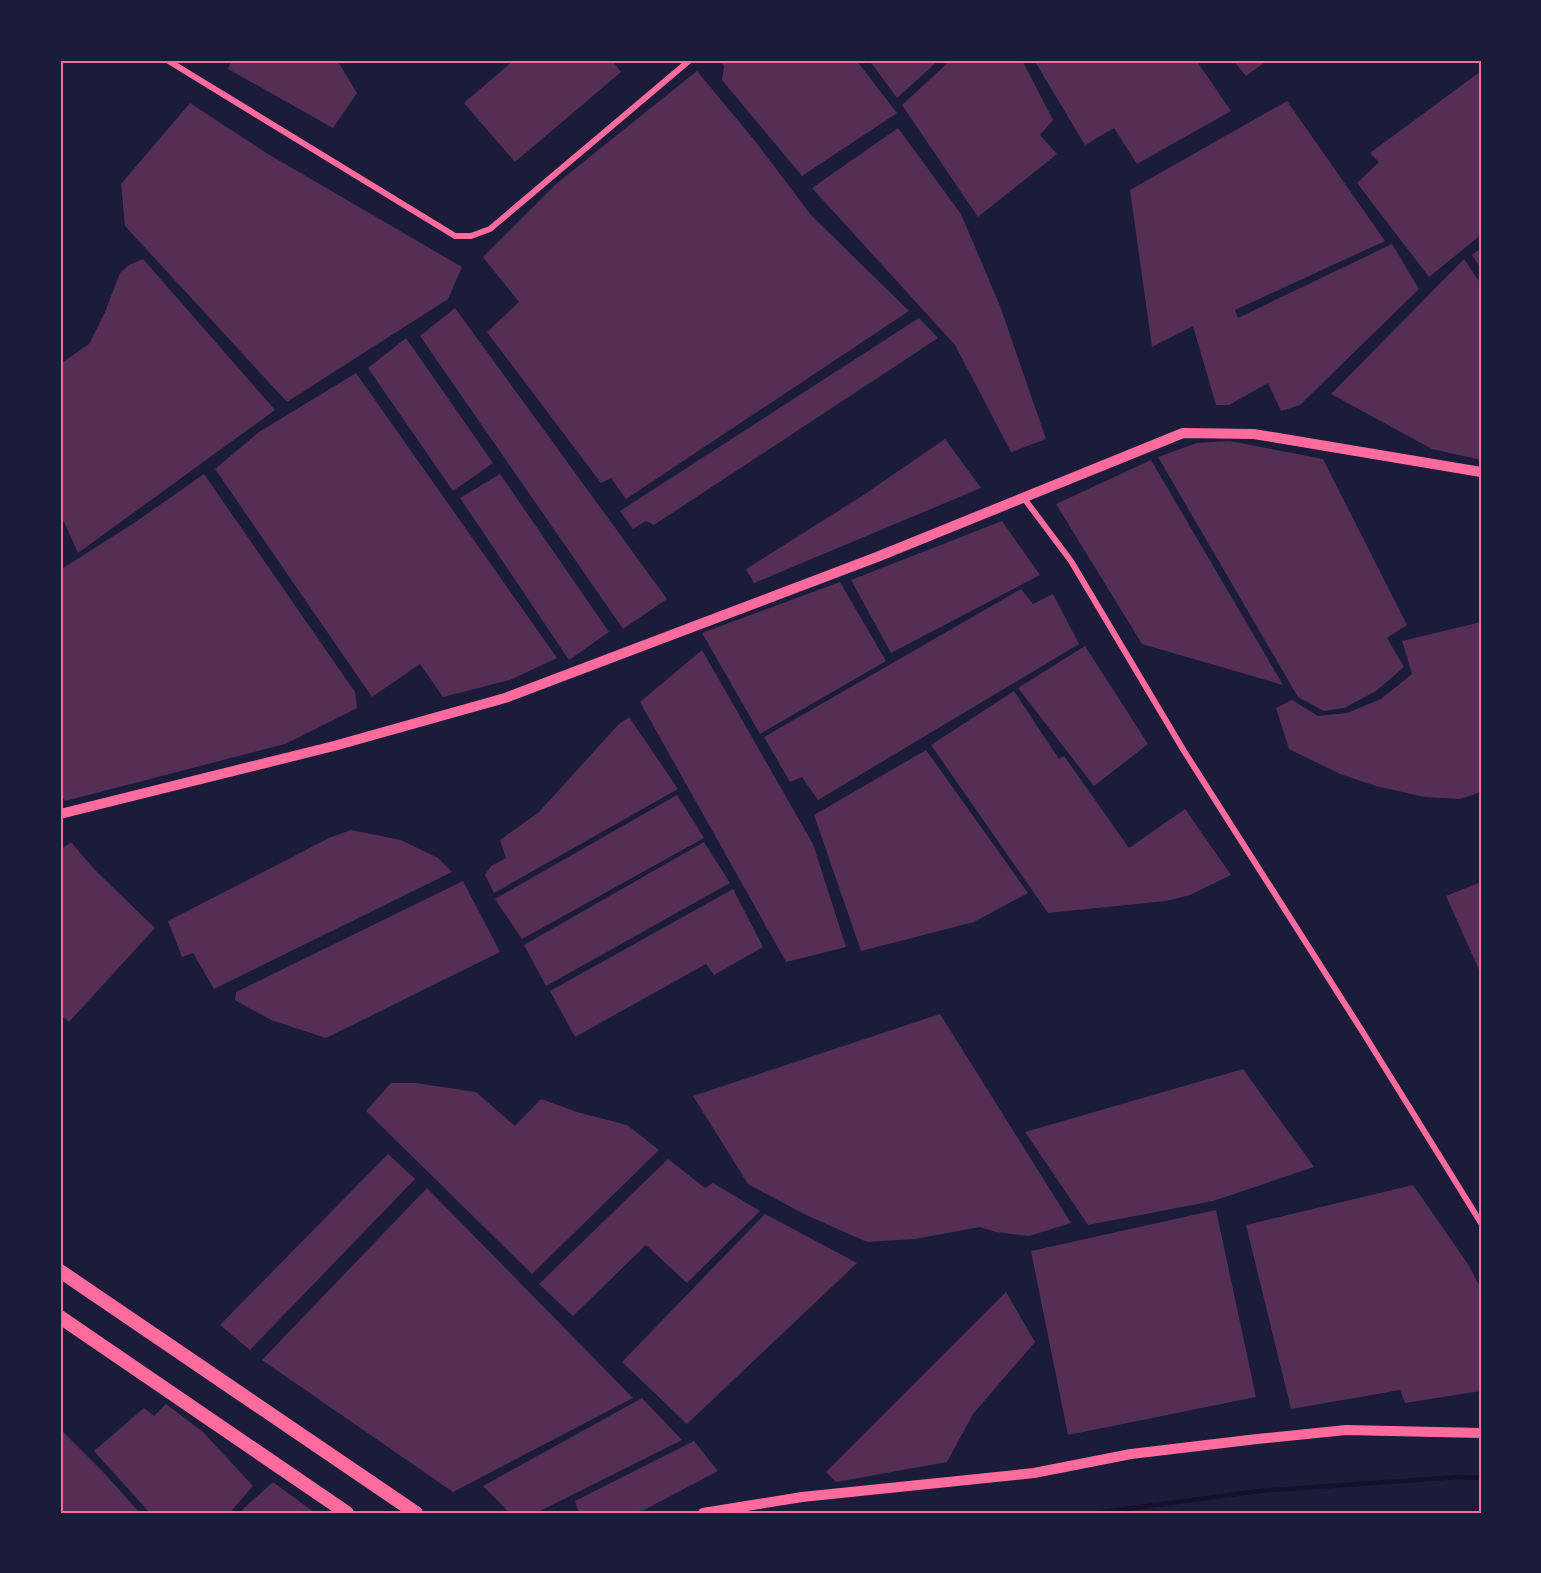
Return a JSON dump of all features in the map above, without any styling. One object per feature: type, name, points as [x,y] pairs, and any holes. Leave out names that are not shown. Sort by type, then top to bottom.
[{"type":"highway","points":[[60,1271],[416,1513]]},
{"type":"highway","points":[[60,1317],[347,1513]]},
{"type":"street","points":[[167,60],[455,236],[471,237],[490,230],[690,60]]},
{"type":"street","points":[[60,814],[334,746],[505,698],[877,557],[1183,433],[1254,434],[1481,472]]},
{"type":"street","points":[[1023,497],[1071,561],[1184,751],[1481,1223]]},
{"type":"street","points":[[703,1513],[802,1497],[1034,1473],[1131,1454],[1257,1439],[1346,1430],[1481,1433]]},
{"type":"building","points":[[232,60],[337,60],[357,93],[333,128],[228,69]]},
{"type":"building","points":[[514,60],[612,60],[621,72],[515,162],[464,103]]},
{"type":"building","points":[[720,60],[856,60],[897,113],[802,176],[722,80],[724,66]]},
{"type":"building","points":[[869,60],[939,60],[897,98]]},
{"type":"building","points":[[951,60],[1022,60],[1053,120],[1040,135],[1057,154],[978,217],[902,105]]},
{"type":"building","points":[[1034,60],[1196,60],[1231,111],[1137,164],[1114,128],[1085,145]]},
{"type":"building","points":[[1233,60],[1268,60],[1246,76]]},
{"type":"building","points":[[697,71],[755,141],[811,215],[909,311],[626,499],[611,478],[601,483],[487,332],[519,302],[483,257],[556,184]]},
{"type":"building","points":[[1481,71],[1481,235],[1429,277],[1357,183],[1379,162],[1370,153]]},
{"type":"building","points":[[1287,101],[1385,241],[1235,310],[1238,318],[1392,244],[1419,289],[1300,405],[1281,411],[1268,383],[1229,405],[1216,405],[1193,326],[1152,347],[1130,190]]},
{"type":"building","points":[[190,103],[268,154],[462,267],[448,299],[287,402],[125,226],[121,184]]},
{"type":"building","points":[[898,128],[961,214],[1000,306],[1046,439],[1011,452],[955,345],[812,188]]},
{"type":"building","points":[[1481,248],[1481,268],[1472,255]]},
{"type":"building","points":[[143,259],[275,410],[78,553],[60,513],[60,364],[89,344],[105,312],[120,273],[129,265]]},
{"type":"building","points":[[1464,259],[1481,284],[1481,460],[1432,449],[1331,394]]},
{"type":"building","points":[[455,308],[667,599],[623,629],[420,336]]},
{"type":"building","points":[[919,318],[938,338],[654,525],[646,521],[633,529],[620,511]]},
{"type":"building","points":[[406,338],[493,463],[453,491],[368,368]]},
{"type":"building","points":[[356,373],[557,658],[510,680],[443,697],[420,664],[372,697],[215,469],[259,432]]},
{"type":"building","points":[[945,439],[981,488],[754,583],[746,569],[862,496]]},
{"type":"building","points":[[1230,441],[1323,459],[1407,625],[1387,638],[1404,667],[1376,691],[1344,708],[1324,711],[1298,697],[1158,457],[1197,443]]},
{"type":"building","points":[[1151,460],[1283,685],[1142,644],[1056,504]]},
{"type":"building","points":[[204,474],[355,692],[357,708],[285,744],[65,801],[60,794],[60,570],[134,523]]},
{"type":"building","points":[[500,474],[609,632],[569,660],[460,498]]},
{"type":"building","points":[[1002,521],[1040,575],[891,653],[851,580]]},
{"type":"building","points":[[840,582],[886,661],[760,734],[702,633]]},
{"type":"building","points":[[1021,589],[1033,604],[1053,594],[1079,644],[818,800],[802,777],[790,782],[764,737]]},
{"type":"building","points":[[1481,622],[1481,792],[1460,799],[1424,797],[1376,786],[1340,774],[1289,749],[1276,708],[1292,700],[1318,716],[1347,713],[1381,699],[1412,674],[1402,641]]},
{"type":"building","points":[[1085,646],[1148,744],[1094,786],[1018,688]]},
{"type":"building","points":[[702,650],[813,844],[846,947],[786,962],[640,702]]},
{"type":"building","points":[[1014,691],[1059,759],[1064,756],[1129,848],[1185,809],[1231,875],[1190,895],[1166,901],[1048,913],[931,745]]},
{"type":"building","points":[[629,717],[678,789],[494,893],[485,875],[491,866],[506,858],[500,840],[539,812],[618,725]]},
{"type":"building","points":[[926,750],[1028,893],[974,922],[861,951],[814,815]]},
{"type":"building","points":[[677,795],[704,838],[522,939],[495,899]]},
{"type":"building","points":[[351,830],[401,840],[438,858],[452,872],[214,989],[193,953],[182,957],[168,921],[329,838]]},
{"type":"building","points":[[71,842],[95,870],[155,928],[69,1022],[60,1014],[60,850]]},
{"type":"building","points":[[704,842],[730,883],[546,986],[524,945]]},
{"type":"building","points":[[463,881],[500,952],[326,1038],[271,1020],[235,1000],[236,992]]},
{"type":"building","points":[[1481,882],[1481,974],[1446,896]]},
{"type":"building","points":[[733,889],[763,947],[714,975],[706,964],[575,1037],[550,991]]},
{"type":"building","points":[[940,1014],[1071,1223],[1029,1236],[996,1232],[980,1227],[915,1239],[867,1242],[804,1214],[748,1184],[693,1096]]},
{"type":"building","points":[[1243,1069],[1314,1167],[1213,1201],[1088,1225],[1025,1132]]},
{"type":"building","points":[[391,1083],[415,1083],[476,1092],[515,1126],[541,1099],[577,1112],[627,1125],[659,1150],[532,1274],[366,1111]]},
{"type":"building","points":[[388,1154],[415,1179],[250,1350],[220,1325]]},
{"type":"building","points":[[668,1159],[705,1188],[713,1183],[760,1211],[687,1283],[646,1245],[573,1316],[539,1284]]},
{"type":"building","points":[[1413,1185],[1468,1264],[1481,1289],[1481,1391],[1405,1403],[1400,1390],[1291,1409],[1246,1225]]},
{"type":"building","points":[[427,1188],[633,1398],[453,1492],[262,1360]]},
{"type":"building","points":[[1216,1210],[1256,1397],[1068,1435],[1031,1251]]},
{"type":"building","points":[[765,1214],[857,1263],[687,1424],[622,1362]]},
{"type":"building","points":[[1006,1292],[1035,1342],[973,1414],[947,1462],[836,1482],[826,1472]]},
{"type":"building","points":[[642,1398],[682,1440],[536,1513],[510,1513],[483,1486]]},
{"type":"building","points":[[166,1404],[203,1432],[253,1486],[232,1510],[232,1513],[150,1513],[94,1451],[144,1408],[154,1416]]},
{"type":"building","points":[[60,1429],[105,1474],[140,1513],[60,1513]]},
{"type":"building","points":[[694,1441],[718,1471],[644,1510],[626,1513],[579,1513],[575,1501]]},
{"type":"building","points":[[273,1482],[315,1513],[244,1513],[242,1510]]},
{"type":"waterway","points":[[1096,1513],[1259,1491],[1458,1477],[1481,1478]]}]
